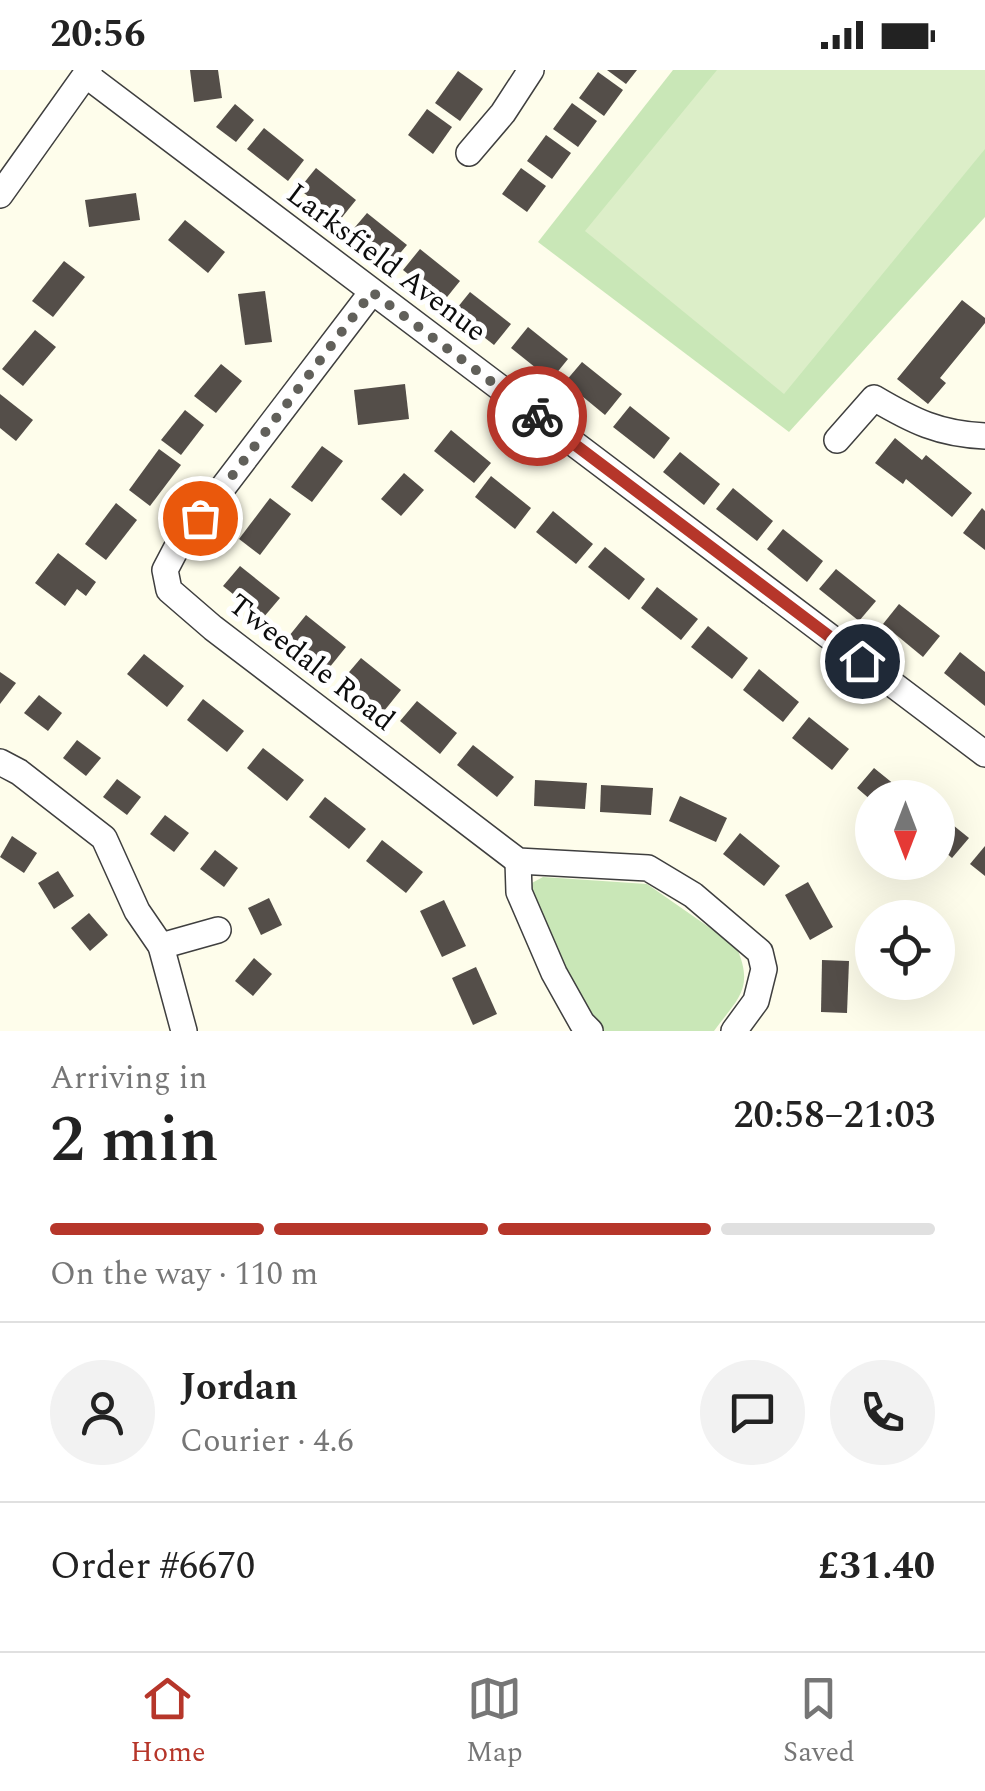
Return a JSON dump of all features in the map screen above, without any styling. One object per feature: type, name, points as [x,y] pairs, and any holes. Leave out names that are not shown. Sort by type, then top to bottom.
[{"type":"street","points":[[469,153],[503,113],[531,70]]},
{"type":"street","points":[[0,195],[88,72]]},
{"type":"street","name":"Larksfield Avenue","points":[[88,72],[372,292],[985,754]]},
{"type":"street","name":"Tweedale Road","points":[[372,292],[176,549],[166,570],[169,590],[213,628],[518,861]]},
{"type":"street","points":[[838,440],[874,398],[936,430],[985,436]]},
{"type":"street","points":[[0,762],[19,772],[104,838],[136,911],[161,946],[184,1031]]},
{"type":"street","points":[[590,1031],[554,973],[519,892],[518,861],[648,868],[693,895],[760,952],[764,969],[756,1001],[734,1031]]},
{"type":"street","points":[[161,946],[218,930]]},
{"type":"green space","points":[[673,70],[985,70],[985,217],[789,432],[538,242]]},
{"type":"green space","points":[[717,70],[985,70],[985,149],[784,394],[585,231]]},
{"type":"green space","points":[[543,877],[647,884],[736,946],[744,973],[737,1001],[714,1031],[602,1031],[585,1018],[526,895],[530,884]]},
{"type":"building","points":[[190,70],[218,70],[222,98],[194,102]]},
{"type":"building","points":[[607,70],[637,70],[626,84]]},
{"type":"building","points":[[458,71],[483,89],[460,121],[435,103]]},
{"type":"building","points":[[598,72],[623,90],[604,116],[579,98]]},
{"type":"building","points":[[572,103],[597,121],[578,147],[553,129]]},
{"type":"building","points":[[235,104],[254,120],[236,142],[216,127]]},
{"type":"building","points":[[427,109],[452,127],[433,154],[408,135]]},
{"type":"building","points":[[264,128],[304,160],[288,181],[247,149]]},
{"type":"building","points":[[546,135],[571,153],[552,179],[527,161]]},
{"type":"building","points":[[316,168],[356,200],[339,221],[299,189]]},
{"type":"building","points":[[521,168],[546,186],[527,212],[502,194]]},
{"type":"building","points":[[136,193],[140,220],[89,227],[85,200]]},
{"type":"building","points":[[367,213],[407,245],[390,265],[350,233]]},
{"type":"building","points":[[185,220],[225,252],[208,273],[168,240]]},
{"type":"building","points":[[420,249],[460,281],[443,302],[403,270]]},
{"type":"building","points":[[64,261],[85,277],[53,317],[32,301]]},
{"type":"building","points":[[265,291],[272,342],[245,345],[238,294]]},
{"type":"building","points":[[470,292],[511,324],[494,345],[453,313]]},
{"type":"building","points":[[962,300],[985,318],[985,323],[940,378],[946,383],[928,404],[897,379]]},
{"type":"building","points":[[528,327],[568,359],[551,380],[511,348]]},
{"type":"building","points":[[35,330],[56,347],[23,386],[2,369]]},
{"type":"building","points":[[582,362],[622,394],[605,415],[565,382]]},
{"type":"building","points":[[221,364],[242,381],[216,413],[194,396]]},
{"type":"building","points":[[405,384],[409,419],[358,425],[354,390]]},
{"type":"building","points":[[0,394],[33,420],[16,441],[0,428]]},
{"type":"building","points":[[630,406],[670,438],[654,459],[613,427]]},
{"type":"building","points":[[185,410],[204,425],[181,455],[161,440]]},
{"type":"building","points":[[451,430],[491,463],[474,483],[434,451]]},
{"type":"building","points":[[895,438],[922,460],[926,455],[972,493],[952,517],[906,479],[903,484],[875,463]]},
{"type":"building","points":[[322,446],[343,461],[312,502],[291,487]]},
{"type":"building","points":[[159,449],[181,465],[150,506],[129,490]]},
{"type":"building","points":[[680,452],[720,484],[704,505],[663,472]]},
{"type":"building","points":[[404,473],[424,490],[401,516],[381,499]]},
{"type":"building","points":[[491,476],[531,508],[515,529],[475,497]]},
{"type":"building","points":[[733,488],[773,521],[757,541],[716,509]]},
{"type":"building","points":[[270,498],[291,514],[260,555],[239,539]]},
{"type":"building","points":[[116,503],[137,520],[106,560],[85,544]]},
{"type":"building","points":[[982,508],[985,511],[985,550],[963,533]]},
{"type":"building","points":[[553,511],[593,544],[576,564],[536,532]]},
{"type":"building","points":[[783,529],[823,561],[807,582],[767,549]]},
{"type":"building","points":[[605,547],[645,579],[629,600],[588,567]]},
{"type":"building","points":[[58,553],[96,582],[86,596],[77,589],[65,606],[35,583]]},
{"type":"building","points":[[240,566],[280,598],[263,618],[223,586]]},
{"type":"building","points":[[836,569],[876,601],[859,621],[819,589]]},
{"type":"building","points":[[657,587],[698,619],[681,640],[641,608]]},
{"type":"building","points":[[899,604],[940,636],[923,657],[883,624]]},
{"type":"building","points":[[306,615],[346,647],[329,668],[289,636]]},
{"type":"building","points":[[708,626],[748,658],[732,679],[691,647]]},
{"type":"building","points":[[960,652],[985,672],[985,706],[944,673]]},
{"type":"building","points":[[144,654],[184,686],[167,707],[127,674]]},
{"type":"building","points":[[361,658],[401,690],[384,711],[344,678]]},
{"type":"building","points":[[759,669],[799,702],[783,722],[743,690]]},
{"type":"building","points":[[0,672],[16,683],[0,704]]},
{"type":"building","points":[[39,695],[62,713],[48,731],[24,713]]},
{"type":"building","points":[[203,699],[244,731],[227,752],[187,720]]},
{"type":"building","points":[[417,701],[457,733],[440,754],[400,721]]},
{"type":"building","points":[[809,717],[849,749],[832,770],[792,738]]},
{"type":"building","points":[[77,740],[101,758],[86,776],[63,758]]},
{"type":"building","points":[[473,745],[514,777],[497,797],[457,765]]},
{"type":"building","points":[[263,748],[304,780],[287,801],[247,768]]},
{"type":"building","points":[[874,768],[889,780],[864,780]]},
{"type":"building","points":[[117,779],[141,797],[127,815],[103,797]]},
{"type":"building","points":[[535,780],[587,783],[585,809],[534,806]]},
{"type":"building","points":[[601,785],[653,788],[651,815],[600,812]]},
{"type":"building","points":[[680,796],[727,818],[716,842],[669,821]]},
{"type":"building","points":[[325,797],[366,829],[349,849],[309,817]]},
{"type":"building","points":[[165,815],[189,833],[174,852],[150,834]]},
{"type":"building","points":[[955,827],[969,838],[955,854]]},
{"type":"building","points":[[740,833],[780,866],[764,886],[723,854]]},
{"type":"building","points":[[12,836],[37,853],[24,873],[0,857]]},
{"type":"building","points":[[382,840],[423,872],[406,893],[366,861]]},
{"type":"building","points":[[985,846],[985,876],[970,864]]},
{"type":"building","points":[[215,850],[238,868],[224,887],[200,869]]},
{"type":"building","points":[[58,871],[74,896],[54,909],[38,883]]},
{"type":"building","points":[[808,882],[833,927],[810,940],[785,895]]},
{"type":"building","points":[[269,898],[282,925],[261,935],[248,908]]},
{"type":"building","points":[[444,900],[466,946],[442,957],[420,911]]},
{"type":"building","points":[[89,913],[108,935],[90,951],[71,928]]},
{"type":"building","points":[[254,958],[272,974],[253,996],[235,981]]},
{"type":"building","points":[[822,960],[849,961],[847,1013],[821,1012]]},
{"type":"building","points":[[476,967],[497,1014],[473,1025],[452,978]]},
{"type":"way so far","points":[[200,518],[372,292],[537,416]]},
{"type":"route","points":[[537,416],[862,661]]}]
